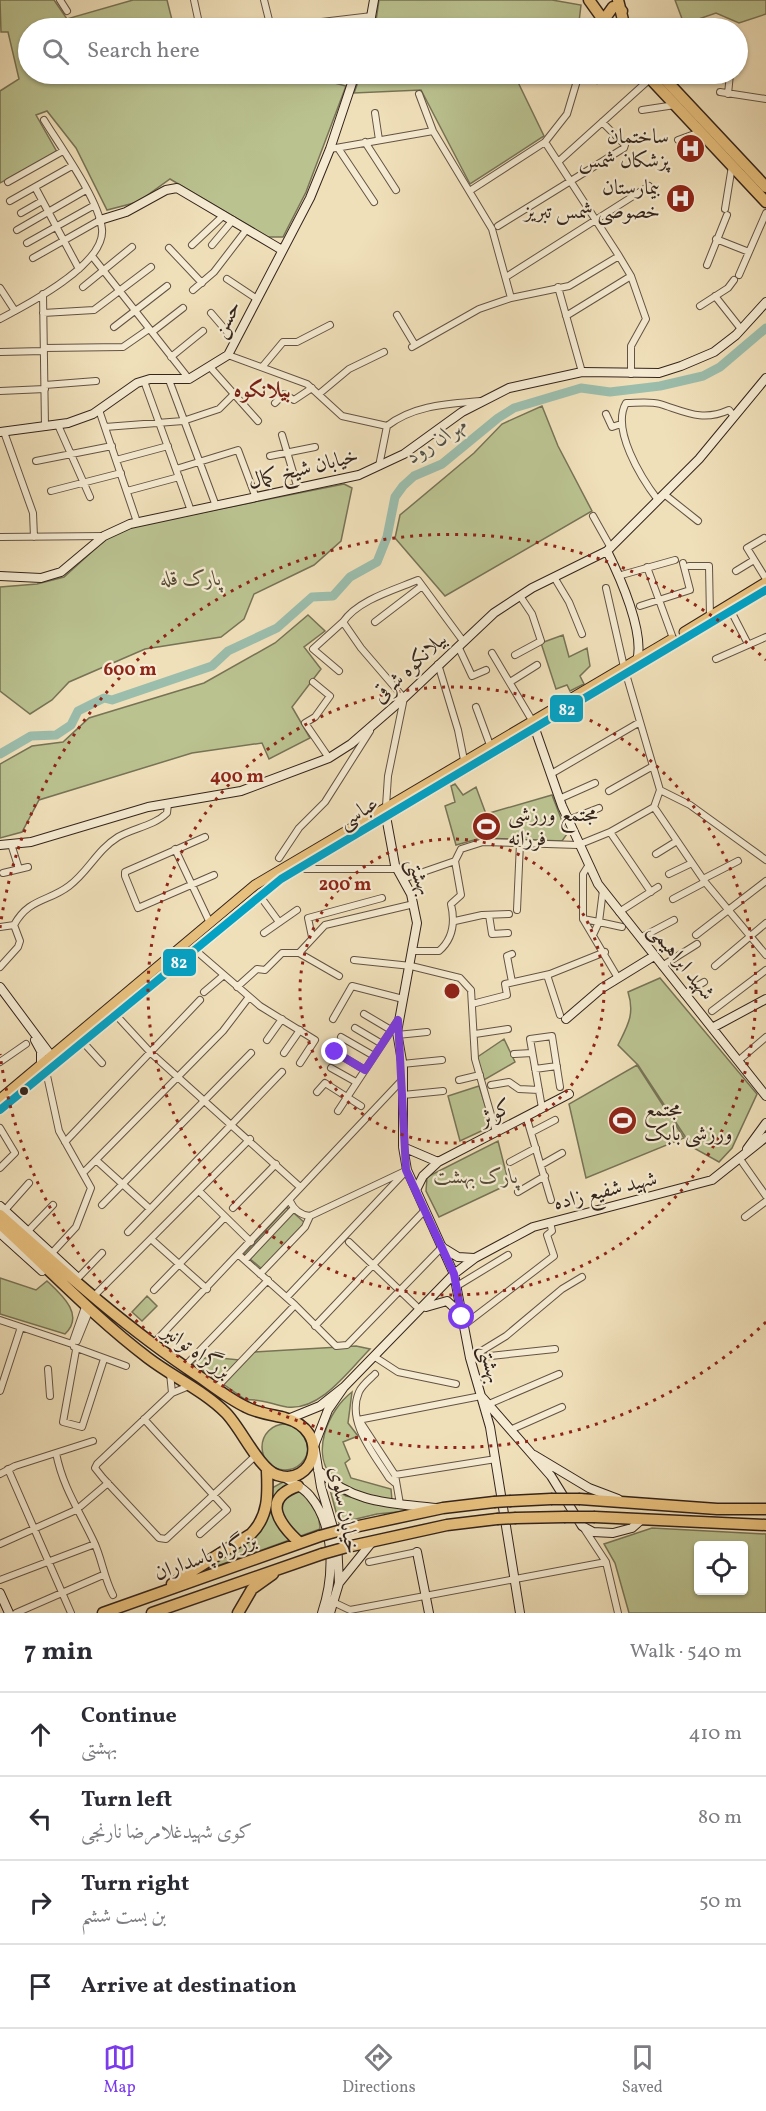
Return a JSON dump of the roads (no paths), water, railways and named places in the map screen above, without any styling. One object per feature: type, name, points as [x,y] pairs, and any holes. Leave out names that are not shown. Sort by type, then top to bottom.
[{"type":"highway","points":[[589,0],[599,18]]},
{"type":"highway","points":[[608,18],[613,7],[620,5]]},
{"type":"highway","points":[[659,84],[766,202]]},
{"type":"highway","points":[[661,84],[766,187]]},
{"type":"highway","points":[[2,1210],[61,1274]]},
{"type":"highway","points":[[0,1224],[61,1274]]},
{"type":"highway","name":"بزرگراه توانیر","points":[[61,1274],[142,1353],[221,1408],[236,1423],[267,1471]]},
{"type":"highway","name":"بزرگراه توانیر","points":[[90,1303],[248,1409],[288,1419]]},
{"type":"highway","points":[[221,1408],[224,1400],[230,1398]]},
{"type":"highway","points":[[156,1594],[260,1526],[268,1497],[267,1471],[284,1477],[305,1469],[312,1461],[315,1448],[306,1428],[288,1419]]},
{"type":"highway","points":[[298,1486],[289,1489],[280,1497],[277,1511],[280,1523],[300,1543]]},
{"type":"highway","points":[[443,1508],[494,1502],[580,1499],[766,1509]]},
{"type":"highway","name":"بزرگراه پاسداران","points":[[103,1613],[320,1536],[443,1508]]},
{"type":"highway","points":[[372,1542],[447,1525],[516,1518],[595,1517],[766,1525]]},
{"type":"highway","name":"بزرگراه پاسداران","points":[[152,1613],[283,1566],[372,1542]]},
{"type":"highway","points":[[238,1613],[252,1589],[283,1566]]},
{"type":"main road","points":[[372,16],[374,0]]},
{"type":"main road","name":"حسن","points":[[2,432],[58,425],[99,410],[136,383],[189,379],[228,355],[334,148],[352,84]]},
{"type":"main road","points":[[100,220],[126,212],[172,188],[189,194],[282,250]]},
{"type":"main road","name":"خیابان شیخ کمال","points":[[0,576],[41,578],[61,572],[104,536],[138,522],[358,475],[404,454],[481,401],[509,388],[582,372],[659,373],[697,360],[714,352],[741,329],[766,302]]},
{"type":"main road","name":"بیلانکوه شرقی","points":[[0,845],[31,842],[100,820],[168,804],[241,791],[329,758],[351,744],[404,698],[494,613],[520,596],[609,549],[699,459],[766,378]]},
{"type":"main road","points":[[609,549],[639,640],[636,664]]},
{"type":"main road","name":"عباسى","points":[[53,1059],[82,1041],[260,896],[299,869],[465,764],[710,619],[766,580]]},
{"type":"main road","name":"عباسى","points":[[710,619],[731,611],[766,590]]},
{"type":"main road","points":[[639,640],[658,651]]},
{"type":"main road","name":"عباسى","points":[[0,1110],[53,1059],[255,885],[386,806],[465,764],[490,745],[533,723]]},
{"type":"main road","name":"شهید ابراهیمی","points":[[533,723],[578,845],[603,890],[684,994],[765,1091]]},
{"type":"main road","name":"بهشتی","points":[[386,806],[385,816],[397,868],[414,904],[417,923],[411,966],[394,1032],[402,1064],[403,1147],[406,1170],[444,1246],[454,1274],[470,1358],[496,1459],[520,1613]]},
{"type":"main road","points":[[563,1017],[654,956]]},
{"type":"main road","points":[[0,987],[53,1059]]},
{"type":"main road","points":[[712,1028],[766,999]]},
{"type":"main road","points":[[23,1019],[41,1051],[43,1068]]},
{"type":"main road","name":"عباسى","points":[[0,1098],[43,1068]]},
{"type":"main road","name":"کوثر","points":[[416,1190],[423,1176],[438,1162],[568,1094]]},
{"type":"main road","name":"شهید شفیع زاده","points":[[741,1158],[766,1123]]},
{"type":"main road","name":"شهید شفیع زاده","points":[[344,1387],[375,1357],[419,1308],[475,1257],[514,1235],[550,1222],[712,1180],[766,1137]]},
{"type":"main road","points":[[403,1147],[438,1162]]},
{"type":"main road","name":"بزرگراه توانیر","points":[[2,1210],[78,1278],[90,1303]]},
{"type":"main road","name":"بزرگراه توانیر","points":[[0,1233],[70,1296],[90,1303]]},
{"type":"main road","points":[[444,1246],[458,1257],[475,1257]]},
{"type":"main road","name":"شهید شفیع زاده","points":[[457,1286],[461,1272],[475,1257]]},
{"type":"main road","points":[[419,1308],[447,1301],[463,1321]]},
{"type":"main road","points":[[288,1419],[320,1406],[344,1387]]},
{"type":"main road","points":[[315,1448],[328,1410],[344,1387]]},
{"type":"main road","points":[[481,1396],[551,1476],[582,1526],[594,1532],[613,1533],[632,1528],[641,1520]]},
{"type":"main road","name":"خیابان سلوی","points":[[315,1448],[318,1470],[337,1541],[339,1583],[330,1613]]},
{"type":"main road","points":[[530,1453],[589,1488],[630,1503]]},
{"type":"main road","points":[[318,1470],[333,1485],[348,1493],[400,1504],[443,1508]]},
{"type":"main road","name":"خیابان سلوی","points":[[284,1477],[312,1498],[328,1537],[330,1581],[322,1613]]},
{"type":"main road","points":[[339,1583],[372,1542]]},
{"type":"main road","points":[[417,1552],[430,1612]]},
{"type":"main road","points":[[0,1593],[9,1613]]},
{"type":"street","points":[[60,0],[68,11]]},
{"type":"street","points":[[194,0],[198,18]]},
{"type":"street","points":[[264,0],[268,18]]},
{"type":"street","points":[[355,18],[372,16]]},
{"type":"street","points":[[471,190],[545,142],[567,114],[576,84]]},
{"type":"street","points":[[558,162],[642,84]]},
{"type":"street","points":[[728,94],[729,84]]},
{"type":"street","points":[[720,93],[766,99]]},
{"type":"street","points":[[419,94],[433,131],[471,190],[492,229],[511,298]]},
{"type":"street","points":[[642,110],[676,105]]},
{"type":"street","points":[[375,113],[378,140]]},
{"type":"street","points":[[0,319],[43,294],[79,269],[100,245],[103,230],[100,220],[86,190],[44,120]]},
{"type":"street","points":[[498,226],[625,147],[602,122]]},
{"type":"street","points":[[374,202],[334,148],[433,131]]},
{"type":"street","points":[[678,140],[701,132]]},
{"type":"street","points":[[365,142],[396,190]]},
{"type":"street","points":[[545,142],[596,218],[631,276],[646,319],[631,346],[631,374]]},
{"type":"street","points":[[8,182],[63,151]]},
{"type":"street","points":[[10,201],[72,166]]},
{"type":"street","points":[[707,266],[726,212],[732,166]]},
{"type":"street","points":[[506,277],[649,186]]},
{"type":"street","points":[[34,188],[79,269]]},
{"type":"street","points":[[17,230],[86,190]]},
{"type":"street","points":[[21,213],[42,201]]},
{"type":"street","points":[[27,243],[93,206]]},
{"type":"street","points":[[700,306],[728,288],[736,277],[766,213]]},
{"type":"street","points":[[192,245],[224,215]]},
{"type":"street","points":[[33,258],[100,220]]},
{"type":"street","points":[[212,245],[233,220]]},
{"type":"street","points":[[193,290],[214,272],[247,229]]},
{"type":"street","points":[[716,239],[749,252]]},
{"type":"street","points":[[83,287],[132,248]]},
{"type":"street","points":[[169,248],[202,283]]},
{"type":"street","points":[[397,315],[413,346],[479,309],[511,298],[569,286],[619,255]]},
{"type":"street","points":[[92,256],[189,379]]},
{"type":"street","points":[[44,313],[94,310],[151,267]]},
{"type":"street","points":[[566,315],[631,276]]},
{"type":"street","points":[[227,279],[257,299]]},
{"type":"street","points":[[114,327],[167,286]]},
{"type":"street","points":[[558,287],[582,372]]},
{"type":"street","points":[[0,288],[15,311]]},
{"type":"street","points":[[43,294],[45,427]]},
{"type":"street","points":[[715,296],[741,329]]},
{"type":"street","points":[[0,352],[127,345],[183,308]]},
{"type":"street","points":[[211,313],[235,341]]},
{"type":"street","points":[[263,366],[283,342],[297,342],[330,325]]},
{"type":"street","points":[[171,357],[203,332]]},
{"type":"street","points":[[319,394],[349,369],[384,352]]},
{"type":"street","points":[[228,355],[263,366],[312,388],[342,416],[387,426]]},
{"type":"street","points":[[210,367],[258,422]]},
{"type":"street","points":[[170,380],[183,421],[216,506]]},
{"type":"street","points":[[0,391],[96,381]]},
{"type":"street","points":[[144,381],[191,511]]},
{"type":"street","points":[[275,403],[284,394],[294,400],[299,399],[312,388]]},
{"type":"street","points":[[105,427],[183,421],[219,409],[234,394]]},
{"type":"street","points":[[378,467],[387,426],[398,418],[425,408],[481,401]]},
{"type":"street","points":[[698,521],[661,497],[624,439],[621,412],[626,403],[659,403],[674,411],[702,416],[718,415],[729,410],[735,416]]},
{"type":"street","points":[[99,410],[138,522]]},
{"type":"street","points":[[606,414],[612,427],[621,424]]},
{"type":"street","points":[[58,425],[90,496]]},
{"type":"street","points":[[2,432],[33,513],[34,537]]},
{"type":"street","points":[[282,435],[298,489]]},
{"type":"street","points":[[36,461],[111,446]]},
{"type":"street","points":[[116,460],[168,446]]},
{"type":"street","points":[[270,456],[315,447]]},
{"type":"street","points":[[176,469],[238,450],[256,498]]},
{"type":"street","points":[[51,491],[121,473]]},
{"type":"street","points":[[127,491],[179,477]]},
{"type":"street","points":[[593,516],[609,549]]},
{"type":"street","points":[[0,537],[104,536]]},
{"type":"street","points":[[764,538],[747,548],[766,580]]},
{"type":"street","points":[[618,576],[675,560]]},
{"type":"street","points":[[736,571],[754,560]]},
{"type":"street","points":[[639,606],[690,590],[686,565],[709,566],[710,619]]},
{"type":"street","points":[[647,567],[674,641]]},
{"type":"street","points":[[554,578],[569,602],[582,634]]},
{"type":"street","points":[[339,671],[313,648],[351,612],[380,596],[418,580],[460,644],[472,676],[486,670]]},
{"type":"street","points":[[375,622],[422,586]]},
{"type":"street","points":[[413,951],[439,951],[447,944],[455,921],[451,904],[461,895],[455,861],[461,849],[483,843],[578,845],[610,832],[654,807],[660,790],[625,670],[606,588]]},
{"type":"street","points":[[515,655],[541,641],[532,614],[520,596]]},
{"type":"street","points":[[731,611],[748,644]]},
{"type":"street","points":[[344,621],[361,648],[404,698],[388,776],[386,806]]},
{"type":"street","points":[[717,659],[766,637]]},
{"type":"street","points":[[492,653],[533,723]]},
{"type":"street","points":[[438,664],[458,730],[465,764]]},
{"type":"street","points":[[510,682],[537,665]]},
{"type":"street","points":[[313,682],[330,696],[315,717],[305,723],[329,758]]},
{"type":"street","points":[[477,706],[490,745]]},
{"type":"street","points":[[551,774],[640,722]]},
{"type":"street","points":[[279,858],[299,828],[325,802],[375,723]]},
{"type":"street","points":[[609,791],[653,766]]},
{"type":"street","points":[[560,799],[595,783]]},
{"type":"street","points":[[660,790],[690,805],[766,860]]},
{"type":"street","points":[[0,927],[14,925],[28,906],[70,885],[98,852],[118,837],[161,819],[167,813],[168,804]]},
{"type":"street","points":[[654,807],[704,880],[766,955]]},
{"type":"street","points":[[568,820],[599,808]]},
{"type":"street","points":[[610,832],[651,892]]},
{"type":"street","points":[[205,837],[125,872],[138,908],[214,875]]},
{"type":"street","points":[[656,854],[677,841]]},
{"type":"street","points":[[517,910],[520,843]]},
{"type":"street","points":[[11,844],[19,869]]},
{"type":"street","points":[[175,849],[210,923]]},
{"type":"street","points":[[403,879],[455,861]]},
{"type":"street","points":[[674,899],[738,861]]},
{"type":"street","points":[[669,874],[692,863]]},
{"type":"street","points":[[588,866],[583,874],[583,918],[618,978]]},
{"type":"street","points":[[3,873],[28,867]]},
{"type":"street","points":[[299,869],[397,868]]},
{"type":"street","points":[[696,935],[766,881]]},
{"type":"street","points":[[619,912],[658,887]]},
{"type":"street","points":[[593,935],[599,922],[603,890]]},
{"type":"street","points":[[260,896],[279,922]]},
{"type":"street","points":[[312,937],[308,918],[382,898]]},
{"type":"street","points":[[299,953],[325,925],[414,904]]},
{"type":"street","points":[[264,933],[297,910]]},
{"type":"street","points":[[455,921],[509,914]]},
{"type":"street","points":[[489,915],[492,934],[508,933]]},
{"type":"street","points":[[583,918],[622,927]]},
{"type":"street","points":[[640,938],[674,920]]},
{"type":"street","points":[[715,966],[766,923]]},
{"type":"street","points":[[0,967],[18,947],[20,941],[14,925]]},
{"type":"street","points":[[662,966],[697,944]]},
{"type":"street","points":[[194,949],[249,997],[315,1040],[300,1063]]},
{"type":"street","points":[[237,987],[257,969],[265,970],[282,952],[299,953],[339,976]]},
{"type":"street","points":[[472,1004],[507,995],[505,984],[547,975],[604,952]]},
{"type":"street","points":[[512,954],[507,956],[512,982]]},
{"type":"street","points":[[354,960],[411,966],[460,978],[471,990],[475,1034],[472,1040],[496,1132]]},
{"type":"street","points":[[712,1011],[766,970]]},
{"type":"street","points":[[204,992],[224,975]]},
{"type":"street","points":[[547,975],[563,1017]]},
{"type":"street","points":[[684,994],[704,982]]},
{"type":"street","points":[[333,1019],[352,986],[403,999]]},
{"type":"street","points":[[83,1173],[179,1078],[223,1031],[249,997]]},
{"type":"street","points":[[65,1142],[200,1000]]},
{"type":"street","points":[[115,1014],[152,1053],[250,1139],[300,1187]]},
{"type":"street","points":[[364,1014],[394,1032],[427,1032]]},
{"type":"street","points":[[267,1040],[282,1019]]},
{"type":"street","points":[[355,1028],[382,1044]]},
{"type":"street","points":[[475,1034],[508,1029]]},
{"type":"street","points":[[284,1053],[300,1030]]},
{"type":"street","points":[[338,1111],[382,1044],[394,1032]]},
{"type":"street","points":[[542,1108],[530,1039],[552,1036],[560,1088]]},
{"type":"street","points":[[738,1061],[766,1036]]},
{"type":"street","points":[[341,1037],[374,1056]]},
{"type":"street","points":[[82,1041],[102,1063]]},
{"type":"street","points":[[0,1062],[26,1044]]},
{"type":"street","points":[[335,1052],[365,1070]]},
{"type":"street","points":[[102,1205],[251,1053]]},
{"type":"street","points":[[514,1054],[532,1053]]},
{"type":"street","points":[[402,1064],[442,1060]]},
{"type":"street","points":[[535,1069],[557,1066]]},
{"type":"street","points":[[43,1068],[59,1131],[91,1188],[76,1227],[52,1253]]},
{"type":"street","points":[[331,1068],[356,1082]]},
{"type":"street","points":[[128,1232],[282,1072]]},
{"type":"street","points":[[459,1080],[480,1075]]},
{"type":"street","points":[[152,1345],[402,1080]]},
{"type":"street","points":[[490,1085],[509,1082],[519,1089],[539,1090]]},
{"type":"street","points":[[317,1092],[325,1083],[361,1106]]},
{"type":"street","points":[[403,1095],[443,1091]]},
{"type":"street","points":[[526,1116],[551,1200]]},
{"type":"street","points":[[532,1132],[555,1120]]},
{"type":"street","points":[[0,1128],[15,1153],[0,1168]]},
{"type":"street","points":[[104,1359],[82,1427],[63,1422],[73,1346],[90,1303],[250,1139]]},
{"type":"street","points":[[510,1162],[536,1148]]},
{"type":"street","points":[[541,1164],[562,1154]]},
{"type":"street","points":[[741,1158],[766,1199],[744,1217]]},
{"type":"street","points":[[96,1160],[150,1209]]},
{"type":"street","points":[[233,1208],[276,1164]]},
{"type":"street","points":[[290,1201],[293,1209],[310,1216],[406,1170]]},
{"type":"street","points":[[287,1297],[406,1170]]},
{"type":"street","points":[[518,1192],[545,1176]]},
{"type":"street","points":[[2,1210],[29,1183]]},
{"type":"street","points":[[199,1191],[251,1242]]},
{"type":"street","points":[[28,1231],[53,1205]]},
{"type":"street","points":[[246,1260],[293,1209]]},
{"type":"street","points":[[315,1326],[425,1210]]},
{"type":"street","points":[[260,1274],[305,1227],[310,1216]]},
{"type":"street","points":[[154,1290],[225,1217]]},
{"type":"street","points":[[463,1321],[554,1256],[548,1235],[552,1231],[550,1222]]},
{"type":"street","points":[[151,1239],[207,1289]]},
{"type":"street","points":[[349,1242],[419,1308]]},
{"type":"street","points":[[239,1255],[287,1297],[336,1346],[347,1345],[444,1246]]},
{"type":"street","points":[[78,1278],[102,1253]]},
{"type":"street","points":[[457,1286],[508,1255]]},
{"type":"street","points":[[470,1358],[506,1336],[562,1289],[582,1277]]},
{"type":"street","points":[[184,1367],[268,1281]]},
{"type":"street","points":[[216,1388],[295,1305]]},
{"type":"street","points":[[0,1320],[126,1366]]},
{"type":"street","points":[[0,1391],[21,1327]]},
{"type":"street","points":[[68,1352],[73,1346]]},
{"type":"street","points":[[470,1358],[555,1349]]},
{"type":"street","points":[[375,1357],[398,1372],[456,1384]]},
{"type":"street","points":[[48,1369],[50,1396]]},
{"type":"street","points":[[170,1373],[172,1393]]},
{"type":"street","points":[[375,1374],[359,1391],[358,1420],[361,1434],[389,1478],[395,1483]]},
{"type":"street","points":[[489,1404],[506,1394],[559,1374]]},
{"type":"street","points":[[189,1386],[172,1393],[95,1468],[159,1538],[166,1539],[252,1459]]},
{"type":"street","points":[[358,1420],[481,1396]]},
{"type":"street","points":[[510,1430],[562,1407]]},
{"type":"street","points":[[144,1419],[227,1510],[200,1534]]},
{"type":"street","points":[[358,1420],[395,1475],[400,1504]]},
{"type":"street","points":[[0,1474],[93,1441]]},
{"type":"street","points":[[56,1453],[61,1479],[95,1544],[103,1575],[112,1595]]},
{"type":"street","points":[[395,1475],[496,1459]]},
{"type":"street","points":[[8,1470],[71,1613]]},
{"type":"street","points":[[0,1544],[35,1530],[78,1508],[108,1483]]},
{"type":"street","points":[[582,1526],[606,1562],[618,1613]]},
{"type":"street","points":[[0,1580],[95,1544]]},
{"type":"street","points":[[369,1562],[417,1552]]},
{"type":"street","points":[[333,1602],[350,1610],[606,1562]]},
{"type":"street","points":[[16,1613],[103,1575]]},
{"type":"waterway","name":"مهران رود","points":[[0,754],[31,736],[56,735],[71,725],[78,711],[104,698],[112,700],[212,666],[228,651],[277,628],[312,597],[333,596],[350,577],[377,562],[387,537],[395,497],[403,486],[414,476],[442,464],[498,418],[514,408],[581,388],[610,392],[660,386],[703,376],[720,367],[766,328]]},
{"type":"place","name":"ساختمان پزشکان شمس","points":[[690,148]]},
{"type":"place","name":"بیمارستان خصوصی شمس تبریز","points":[[681,199]]},
{"type":"place","name":"مجتمع ورزشی فرزانه","points":[[487,826]]},
{"type":"place","name":"مجتمع ورزشی بابک","points":[[623,1121]]},
{"type":"district","name":"بیلانکوه","points":[[262,389]]},
{"type":"park label","name":"پارک قله","points":[[191,578]]},
{"type":"park label","name":"پارک بهشت","points":[[476,1176]]}]
